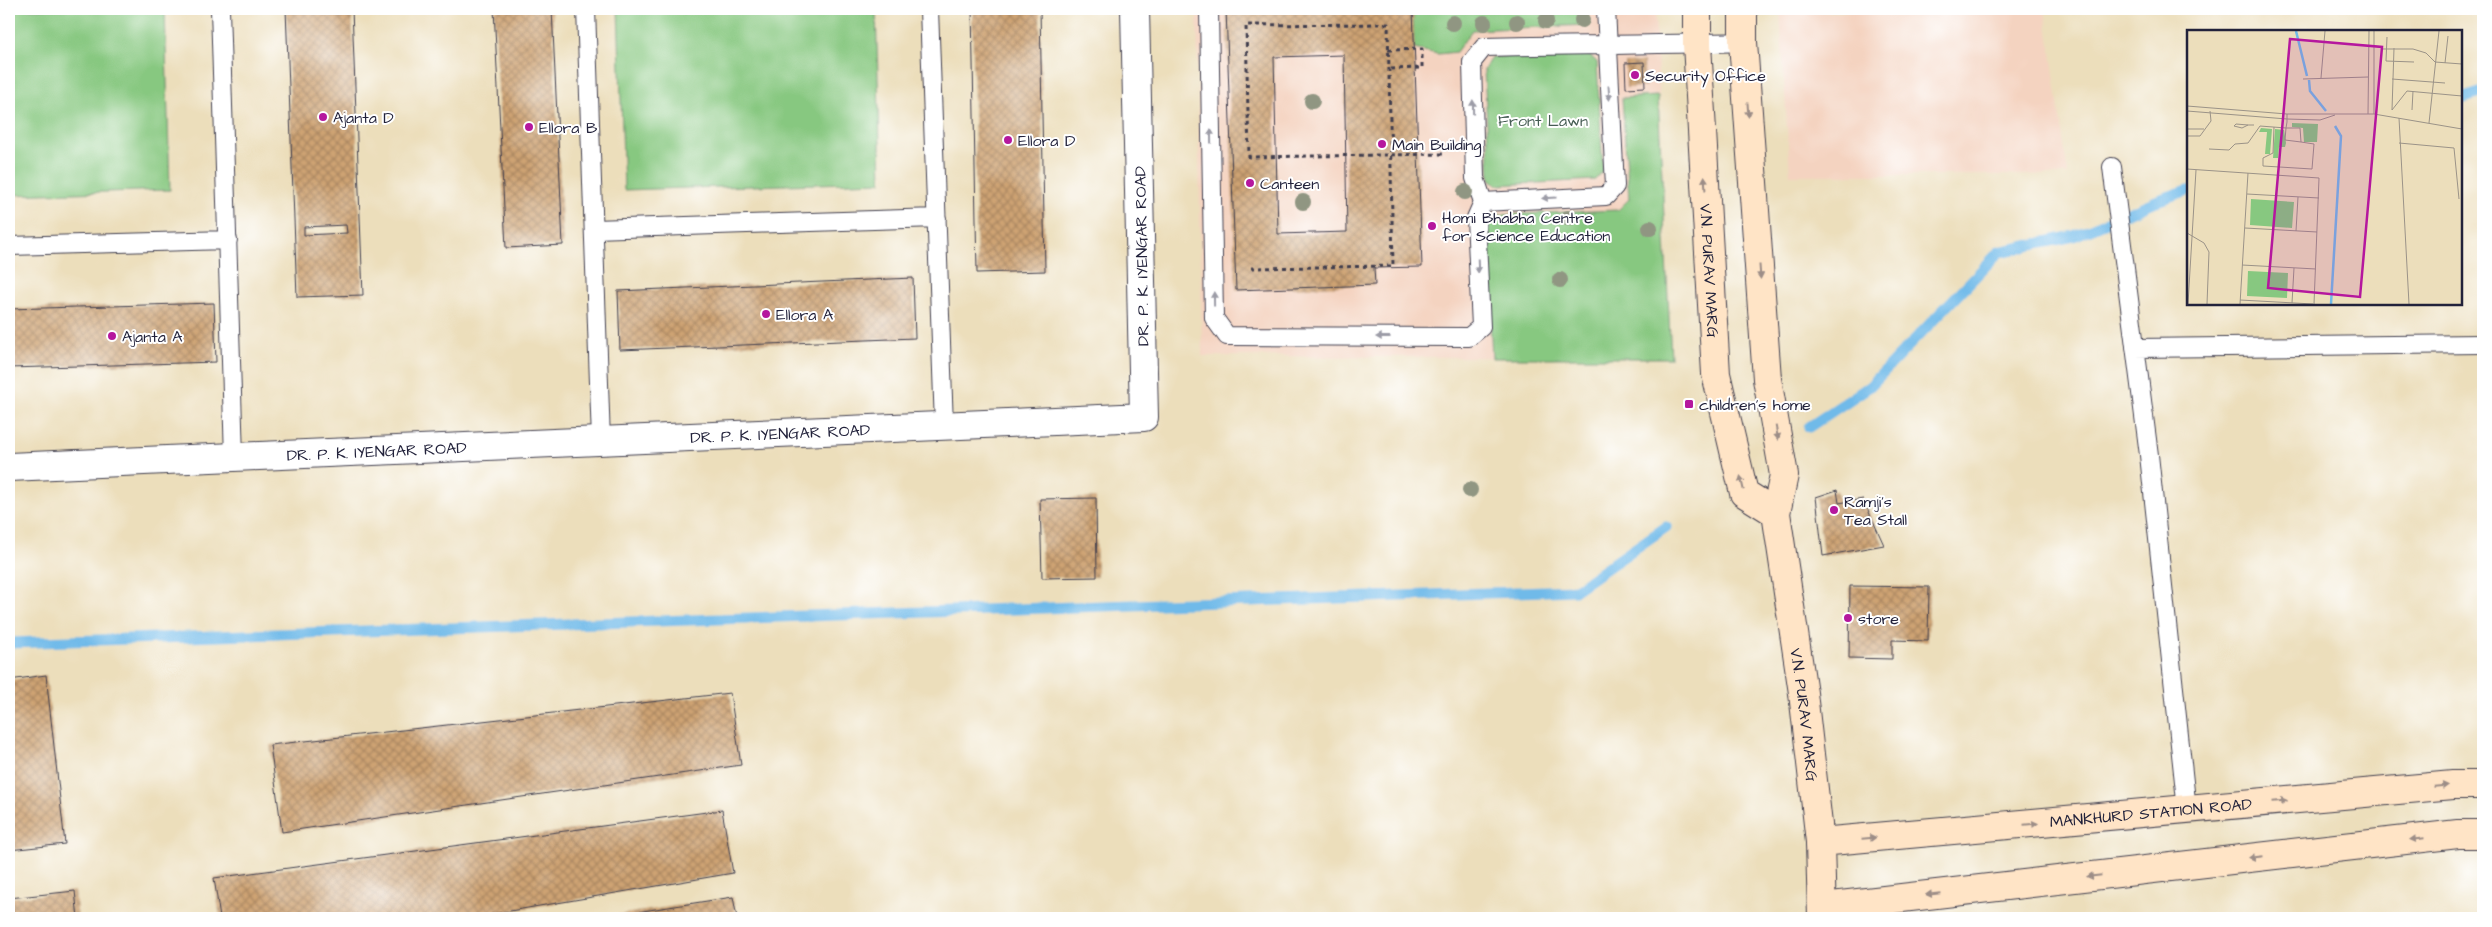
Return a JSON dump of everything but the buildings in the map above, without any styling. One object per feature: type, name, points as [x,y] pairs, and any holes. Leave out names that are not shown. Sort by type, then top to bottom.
[{"type":"street","name":"DR. P. K. IYENGAR ROAD","points":[[9,468],[1144,416],[1135,9]]},
{"type":"street","name":"V.N. PURAV MARG","points":[[1697,9],[1697,44],[1716,374],[1744,493],[1776,513]]},
{"type":"street","name":"V.N. PURAV MARG","points":[[1743,9],[1768,379],[1784,475],[1776,513],[1803,693],[1820,842],[1823,912]]},
{"type":"street","name":"MANKHURD STATION ROAD","points":[[1820,842],[2453,785],[2483,785]]},
{"type":"street","points":[[1823,912],[2458,834],[2483,834]]},
{"type":"lane","points":[[220,9],[234,457]]},
{"type":"lane","points":[[586,9],[601,441]]},
{"type":"lane","points":[[929,9],[944,426]]},
{"type":"lane","points":[[1210,9],[1214,318],[1227,336],[1469,337],[1481,327],[1476,218],[1483,202],[1475,178],[1472,62],[1484,47],[1744,42]]},
{"type":"lane","points":[[1483,202],[1606,196],[1615,186],[1606,45],[1606,9]]},
{"type":"lane","points":[[2112,167],[2150,455],[2187,810]]},
{"type":"lane","points":[[594,229],[937,218]]},
{"type":"lane","points":[[9,246],[228,240]]},
{"type":"lane","points":[[2135,348],[2483,344]]},
{"type":"path","points":[[1251,268],[1393,266],[1390,155],[1389,69],[1388,24],[1246,25],[1248,157],[1390,155],[1474,154]]},
{"type":"path","points":[[1388,50],[1422,49],[1422,68],[1389,69]]},
{"type":"shaded area","name":"Homi Bhabha Centre for Science Education","points":[[1197,9],[1655,9],[1671,358],[1202,356]]},
{"type":"shaded area","points":[[2045,9],[2068,175],[1790,175],[1780,13]]},
{"type":"green space","points":[[9,9],[165,9],[170,190],[9,195]]},
{"type":"green space","points":[[618,9],[876,9],[881,182],[624,190]]},
{"type":"green space","points":[[1413,9],[1587,9],[1587,25],[1472,30],[1456,52],[1438,54],[1414,49]]},
{"type":"green space","name":"Front Lawn","points":[[1588,54],[1597,62],[1603,171],[1595,180],[1498,185],[1490,179],[1484,70],[1491,57]]},
{"type":"green space","points":[[1658,96],[1671,358],[1492,358],[1486,229],[1495,215],[1618,210],[1629,199],[1622,98]]},
{"type":"waterway","points":[[2462,99],[2483,92]]},
{"type":"waterway","points":[[1809,427],[1870,386],[1999,252],[2074,236],[2156,201],[2187,190]]},
{"type":"waterway","points":[[9,643],[1575,590],[1666,527]]},
{"type":"place","name":"Security Office","points":[[1635,75]]},
{"type":"place","name":"Ajanta D","points":[[323,117]]},
{"type":"place","name":"Ellora B","points":[[529,127]]},
{"type":"place","name":"Ellora D","points":[[1008,140]]},
{"type":"place","name":"Main Building","points":[[1382,144]]},
{"type":"place","name":"Canteen","points":[[1250,183]]},
{"type":"place","name":"Homi Bhabha Centre for Science Education","points":[[1432,226]]},
{"type":"place","name":"Ellora A","points":[[766,314]]},
{"type":"place","name":"Ajanta A","points":[[112,336]]},
{"type":"place","name":"children's home","points":[[1689,404]]},
{"type":"place","name":"Ramji's Tea Stall","points":[[1834,510]]},
{"type":"place","name":"store","points":[[1848,618]]}]
